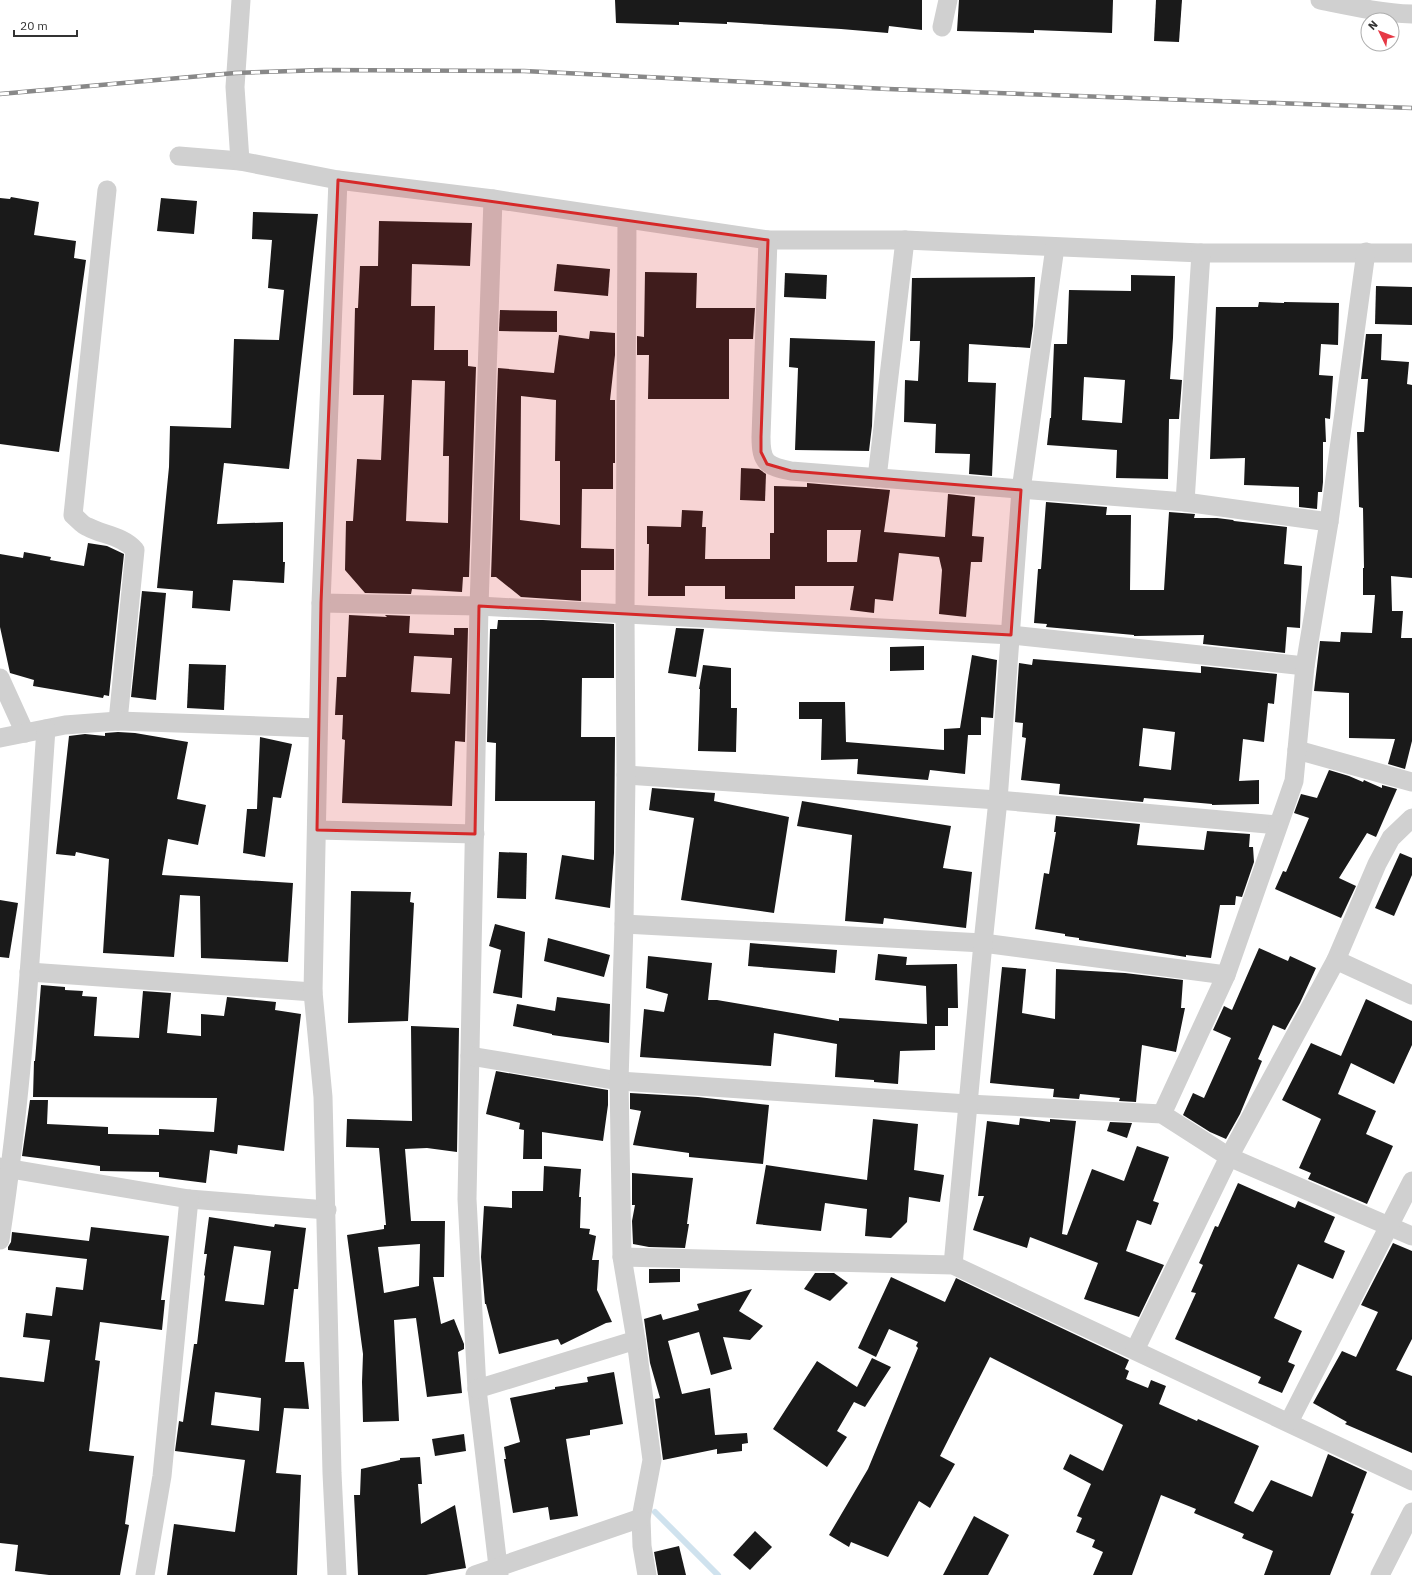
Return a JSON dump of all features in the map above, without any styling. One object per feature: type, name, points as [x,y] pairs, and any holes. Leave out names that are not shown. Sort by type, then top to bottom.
[{"type":"street","points":[[240,161],[235,87],[241,0]]},
{"type":"street","points":[[942,27],[948,0]]},
{"type":"street","points":[[1320,0],[1395,14],[1412,14]]},
{"type":"street","points":[[179,156],[240,161],[338,180],[493,199],[768,240],[904,240],[1201,253],[1412,253]]},
{"type":"street","points":[[337,1575],[332,1473],[323,1097],[313,992],[321,603],[338,180]]},
{"type":"street","points":[[107,190],[73,515],[86,527],[123,541],[131,545],[135,550],[118,721]]},
{"type":"street","points":[[493,199],[479,606],[467,1200],[477,1390],[499,1571]]},
{"type":"street","points":[[627,220],[625,614],[626,775],[624,924],[619,1081],[622,1257],[636,1340],[652,1460],[641,1518],[642,1546],[648,1575]]},
{"type":"street","points":[[768,240],[761,452],[767,464],[776,468],[791,471],[1185,502],[1329,522]]},
{"type":"street","points":[[877,478],[904,240]]},
{"type":"street","points":[[953,1265],[998,800],[1021,490],[1055,247]]},
{"type":"street","points":[[1162,1114],[1226,975],[1294,781],[1305,666],[1329,522],[1366,252]]},
{"type":"street","points":[[1185,502],[1201,253]]},
{"type":"street","points":[[321,603],[479,606],[1011,635],[1305,666]]},
{"type":"street","points":[[0,678],[25,733]]},
{"type":"street","points":[[0,738],[86,722],[118,721],[318,728]]},
{"type":"street","points":[[0,1240],[6,1168],[29,972],[46,729]]},
{"type":"street","points":[[1297,750],[1412,782]]},
{"type":"street","points":[[626,775],[998,800],[1278,825]]},
{"type":"street","points":[[1135,1350],[1228,1157],[1336,960],[1377,864],[1391,838],[1412,818]]},
{"type":"street","points":[[317,830],[475,834]]},
{"type":"street","points":[[624,924],[983,943],[1226,975]]},
{"type":"street","points":[[1336,960],[1412,995]]},
{"type":"street","points":[[29,972],[313,992]]},
{"type":"street","points":[[470,1056],[619,1081],[968,1104],[1162,1114],[1228,1157],[1412,1236]]},
{"type":"street","points":[[6,1168],[189,1199],[326,1210]]},
{"type":"street","points":[[1289,1422],[1412,1181]]},
{"type":"street","points":[[145,1575],[162,1476],[189,1199]]},
{"type":"street","points":[[622,1257],[953,1265],[1412,1481]]},
{"type":"street","points":[[477,1390],[636,1340]]},
{"type":"street","points":[[1380,1575],[1412,1512]]},
{"type":"street","points":[[475,1575],[499,1571],[641,1518]]},
{"type":"highlighted area","points":[[338,180],[768,240],[761,437],[761,452],[767,464],[791,471],[1021,490],[1011,635],[479,606],[475,834],[317,830],[321,603]]},
{"type":"building","points":[[615,0],[922,0],[922,30],[889,26],[888,33],[727,22],[727,24],[679,22],[679,25],[616,23]]},
{"type":"building","points":[[959,0],[1113,0],[1112,33],[1034,30],[1034,33],[957,31]]},
{"type":"building","points":[[1156,0],[1182,0],[1179,42],[1154,41]]},
{"type":"building","points":[[11,197],[39,202],[34,235],[76,241],[74,258],[86,260],[59,452],[0,444],[0,198],[10,199]]},
{"type":"building","points":[[161,198],[197,201],[194,234],[157,231]]},
{"type":"building","points":[[253,212],[318,214],[289,469],[224,463],[217,524],[283,522],[283,562],[285,562],[284,583],[233,580],[230,611],[192,608],[193,591],[157,588],[169,467],[170,426],[231,428],[234,339],[279,340],[284,290],[268,288],[272,240],[252,239]]},
{"type":"building","points":[[379,221],[472,223],[470,266],[412,264],[411,306],[435,306],[434,350],[468,350],[468,366],[476,367],[469,577],[463,577],[462,592],[412,589],[411,594],[365,593],[345,570],[346,521],[353,521],[357,459],[381,460],[384,395],[353,395],[355,308],[358,308],[360,266],[378,266]],"holes":[[[412,380],[445,381],[443,456],[449,456],[448,523],[406,521]]]},
{"type":"building","points":[[557,264],[610,269],[608,296],[554,291]]},
{"type":"building","points":[[645,272],[697,273],[696,308],[755,308],[753,339],[729,339],[729,399],[648,399],[649,355],[637,355],[637,336],[644,337]]},
{"type":"building","points":[[785,273],[827,275],[826,299],[784,297]]},
{"type":"building","points":[[1131,275],[1175,276],[1170,379],[1182,380],[1179,419],[1169,419],[1168,479],[1116,478],[1117,450],[1047,445],[1051,418],[1054,344],[1067,344],[1069,290],[1131,291]],"holes":[[[1084,377],[1125,380],[1122,423],[1082,420]]]},
{"type":"building","points":[[1035,277],[1033,326],[1030,348],[969,344],[968,382],[996,383],[992,476],[969,474],[970,454],[935,453],[936,424],[904,422],[905,380],[918,381],[920,341],[910,341],[912,278]]},
{"type":"building","points":[[1376,286],[1412,287],[1412,325],[1375,324]]},
{"type":"building","points":[[1259,302],[1339,303],[1338,345],[1321,344],[1319,375],[1333,376],[1330,419],[1325,418],[1326,442],[1323,442],[1322,492],[1318,492],[1317,509],[1299,507],[1299,487],[1244,485],[1245,458],[1210,459],[1216,307],[1258,307]]},
{"type":"building","points":[[500,310],[557,311],[557,332],[499,331]]},
{"type":"building","points":[[590,331],[615,333],[615,355],[610,400],[615,400],[615,463],[613,463],[613,489],[582,489],[581,548],[614,549],[614,570],[581,570],[581,601],[521,597],[496,577],[491,577],[498,368],[554,373],[559,335],[589,339]],"holes":[[[521,396],[556,400],[555,461],[560,461],[560,525],[520,520]]]},
{"type":"building","points":[[1366,334],[1382,334],[1381,360],[1409,362],[1407,384],[1412,385],[1412,578],[1391,576],[1392,611],[1403,611],[1401,638],[1412,638],[1412,741],[1405,769],[1388,764],[1395,739],[1349,738],[1349,693],[1314,691],[1320,641],[1340,642],[1341,632],[1372,633],[1375,595],[1363,595],[1363,508],[1359,507],[1357,432],[1364,432],[1368,379],[1361,379]]},
{"type":"building","points":[[790,338],[875,341],[872,426],[869,451],[795,450],[798,368],[789,367]]},
{"type":"building","points":[[741,468],[759,469],[766,474],[765,501],[740,500]]},
{"type":"building","points":[[807,483],[890,490],[884,532],[945,537],[948,494],[975,497],[972,536],[984,537],[982,562],[971,562],[966,617],[939,614],[942,570],[939,557],[899,553],[893,601],[875,599],[874,613],[850,610],[854,586],[795,586],[795,599],[725,599],[725,586],[685,586],[685,596],[648,596],[649,544],[647,544],[647,526],[681,527],[682,510],[703,511],[702,527],[706,527],[705,559],[770,559],[770,533],[774,533],[774,486],[807,487]],"holes":[[[827,530],[861,530],[857,562],[827,562]]]},
{"type":"building","points":[[1046,502],[1107,507],[1106,515],[1131,515],[1130,590],[1164,590],[1169,512],[1195,514],[1194,518],[1217,518],[1287,527],[1284,564],[1302,566],[1300,628],[1287,627],[1285,653],[1203,644],[1204,635],[1134,636],[1046,627],[1047,624],[1034,623],[1038,569],[1041,569]]},
{"type":"building","points":[[88,543],[107,546],[124,554],[109,696],[104,695],[103,698],[33,686],[34,680],[10,673],[0,627],[0,554],[23,558],[24,552],[51,557],[50,560],[84,566]]},
{"type":"building","points":[[142,591],[166,593],[156,700],[131,697]]},
{"type":"building","points":[[349,615],[387,617],[385,615],[410,616],[409,633],[454,635],[454,628],[468,628],[465,742],[455,741],[452,806],[342,803],[345,740],[342,739],[343,715],[335,715],[337,677],[346,677]],"holes":[[[414,656],[452,658],[450,694],[411,692]]]},
{"type":"building","points":[[498,620],[543,620],[614,624],[614,678],[582,678],[581,737],[615,737],[614,853],[610,908],[555,899],[562,855],[594,860],[595,801],[495,801],[496,743],[487,742],[490,629],[497,629]]},
{"type":"building","points":[[676,628],[704,629],[696,677],[668,673]]},
{"type":"building","points":[[924,646],[924,670],[890,671],[890,647]]},
{"type":"building","points":[[972,655],[997,660],[993,718],[981,717],[981,735],[968,735],[965,774],[930,770],[928,780],[857,774],[858,759],[821,760],[822,719],[799,719],[799,702],[845,702],[846,742],[944,750],[944,729],[960,728]]},
{"type":"building","points":[[1033,659],[1201,673],[1201,666],[1277,674],[1274,704],[1268,703],[1264,742],[1243,739],[1239,781],[1259,780],[1259,804],[1212,805],[1144,798],[1143,802],[1059,794],[1060,784],[1021,780],[1026,738],[1022,737],[1023,723],[1015,722],[1019,663],[1032,665]],"holes":[[[1143,728],[1175,732],[1171,770],[1139,766]]]},
{"type":"building","points":[[189,664],[226,665],[224,710],[187,708]]},
{"type":"building","points":[[703,665],[731,668],[731,708],[737,708],[736,752],[698,751],[699,689]]},
{"type":"building","points":[[105,733],[135,733],[188,742],[177,799],[206,805],[198,845],[168,839],[162,875],[293,883],[288,962],[201,958],[200,896],[180,895],[174,957],[103,953],[109,859],[76,852],[75,856],[56,854],[69,736],[85,734],[105,736]]},
{"type":"building","points":[[260,737],[292,744],[281,798],[273,797],[265,857],[243,853],[247,809],[257,809]]},
{"type":"building","points":[[1329,770],[1363,782],[1364,780],[1382,788],[1382,785],[1397,789],[1376,837],[1367,833],[1339,878],[1356,886],[1341,918],[1275,889],[1283,871],[1286,872],[1309,818],[1294,813],[1301,794],[1317,798]]},
{"type":"building","points":[[652,788],[715,793],[714,801],[789,817],[774,913],[681,900],[694,818],[649,810]]},
{"type":"building","points":[[802,801],[951,826],[943,868],[972,872],[966,928],[884,918],[883,924],[845,921],[852,835],[797,826]]},
{"type":"building","points":[[1056,816],[1140,824],[1137,845],[1204,850],[1207,831],[1250,834],[1249,847],[1253,847],[1254,862],[1242,897],[1236,896],[1235,905],[1220,905],[1211,958],[1186,955],[1186,957],[1079,940],[1079,938],[1065,936],[1065,934],[1035,929],[1044,873],[1049,874],[1056,832],[1054,832]]},
{"type":"building","points":[[499,852],[527,853],[526,899],[497,898]]},
{"type":"building","points":[[1400,853],[1412,858],[1412,875],[1394,916],[1375,908]]},
{"type":"building","points":[[351,891],[411,892],[410,902],[414,903],[408,1021],[348,1023]]},
{"type":"building","points":[[0,900],[18,903],[9,958],[0,957]]},
{"type":"building","points":[[495,924],[525,932],[522,998],[493,993],[501,950],[489,946]]},
{"type":"building","points":[[548,938],[610,955],[604,977],[544,961]]},
{"type":"building","points":[[750,943],[837,950],[835,973],[748,966]]},
{"type":"building","points":[[1259,948],[1288,961],[1290,956],[1316,968],[1300,1003],[1285,1030],[1273,1025],[1258,1059],[1262,1061],[1240,1114],[1226,1139],[1210,1132],[1183,1115],[1193,1093],[1204,1098],[1231,1038],[1213,1030],[1224,1006],[1232,1010]]},
{"type":"building","points":[[878,954],[907,957],[906,965],[957,964],[958,1008],[948,1008],[948,1026],[935,1026],[935,1050],[900,1051],[898,1084],[874,1082],[874,1080],[835,1077],[837,1044],[774,1033],[771,1066],[640,1057],[644,1009],[664,1012],[668,994],[646,988],[648,956],[712,963],[708,1000],[717,1000],[839,1021],[839,1018],[927,1024],[926,986],[875,980]]},
{"type":"building","points":[[1002,967],[1026,969],[1022,1013],[1055,1019],[1056,969],[1125,973],[1183,980],[1181,1008],[1185,1008],[1176,1052],[1142,1045],[1136,1102],[1119,1101],[1120,1098],[1080,1094],[1079,1099],[1053,1097],[1054,1089],[990,1083]]},
{"type":"building","points":[[41,985],[65,987],[65,990],[83,991],[82,996],[97,997],[94,1036],[139,1038],[143,991],[171,993],[167,1033],[201,1036],[201,1014],[224,1016],[227,997],[276,1002],[275,1010],[301,1014],[284,1151],[238,1145],[237,1154],[210,1150],[206,1183],[159,1177],[159,1172],[100,1171],[100,1166],[22,1156],[30,1100],[48,1100],[47,1124],[108,1127],[108,1134],[159,1135],[159,1129],[214,1132],[217,1098],[33,1097],[34,1061]]},
{"type":"building","points":[[557,997],[610,1004],[609,1043],[552,1035],[513,1026],[517,1004],[555,1011]]},
{"type":"building","points":[[1366,999],[1412,1021],[1412,1045],[1394,1084],[1351,1063],[1338,1094],[1376,1111],[1366,1134],[1393,1146],[1367,1204],[1308,1179],[1311,1173],[1299,1168],[1321,1119],[1282,1100],[1311,1043],[1341,1056]]},
{"type":"building","points":[[411,1026],[459,1028],[457,1152],[427,1148],[405,1149],[411,1221],[445,1221],[444,1277],[433,1277],[441,1324],[454,1319],[464,1344],[464,1349],[458,1352],[462,1393],[427,1397],[416,1318],[394,1320],[399,1421],[363,1422],[363,1354],[347,1235],[384,1229],[384,1225],[386,1225],[379,1148],[346,1147],[347,1119],[412,1121]],"holes":[[[420,1244],[419,1286],[384,1293],[378,1247]]]},
{"type":"building","points":[[496,1071],[608,1090],[608,1105],[603,1141],[542,1132],[542,1159],[523,1159],[524,1130],[519,1129],[520,1123],[486,1114]]},
{"type":"building","points":[[630,1093],[698,1097],[769,1105],[763,1164],[689,1157],[689,1153],[633,1145],[641,1111],[630,1109]]},
{"type":"building","points":[[1020,1118],[1050,1122],[1050,1119],[1076,1121],[1062,1234],[1067,1235],[1092,1169],[1124,1181],[1137,1146],[1169,1157],[1153,1201],[1159,1203],[1151,1225],[1137,1220],[1126,1251],[1164,1265],[1139,1317],[1084,1299],[1098,1263],[1030,1237],[1027,1248],[973,1230],[984,1196],[978,1196],[987,1121],[1019,1125]]},
{"type":"building","points":[[873,1119],[918,1124],[914,1170],[944,1175],[940,1202],[909,1197],[907,1222],[891,1238],[865,1236],[867,1209],[825,1203],[821,1231],[756,1224],[766,1165],[867,1180]]},
{"type":"building","points":[[1110,1122],[1132,1123],[1127,1138],[1107,1131]]},
{"type":"building","points":[[544,1166],[581,1169],[579,1197],[581,1197],[580,1228],[590,1229],[589,1234],[596,1236],[592,1260],[599,1260],[597,1290],[612,1322],[606,1323],[561,1345],[558,1339],[499,1354],[485,1304],[481,1257],[484,1206],[512,1208],[512,1191],[543,1191]]},
{"type":"building","points":[[632,1173],[693,1178],[687,1224],[689,1224],[685,1248],[649,1247],[633,1244],[632,1221],[635,1205],[632,1205]]},
{"type":"building","points":[[1238,1183],[1295,1208],[1298,1201],[1335,1217],[1324,1242],[1345,1251],[1333,1279],[1298,1264],[1274,1318],[1302,1331],[1288,1362],[1295,1365],[1282,1393],[1258,1383],[1261,1377],[1175,1339],[1196,1293],[1191,1292],[1203,1265],[1199,1263],[1215,1226],[1218,1227]]},
{"type":"building","points":[[209,1217],[274,1227],[275,1224],[306,1228],[298,1289],[294,1289],[285,1362],[304,1362],[309,1409],[284,1408],[276,1473],[301,1475],[297,1575],[167,1575],[174,1524],[235,1532],[245,1460],[175,1451],[179,1421],[183,1422],[194,1344],[197,1344],[207,1254],[204,1254]],"holes":[[[234,1246],[271,1251],[264,1305],[225,1301]],[[215,1392],[261,1398],[259,1431],[211,1425]]]},
{"type":"building","points":[[91,1227],[169,1236],[161,1300],[165,1300],[162,1330],[100,1322],[95,1360],[100,1361],[89,1451],[134,1456],[125,1524],[129,1525],[120,1575],[49,1575],[15,1571],[18,1545],[0,1543],[0,1377],[44,1382],[50,1340],[23,1337],[26,1313],[52,1316],[56,1287],[83,1290],[87,1259],[8,1250],[8,1247],[11,1242],[12,1232],[89,1241]]},
{"type":"building","points":[[1393,1243],[1412,1251],[1412,1339],[1396,1370],[1412,1376],[1412,1453],[1345,1424],[1347,1422],[1313,1403],[1342,1351],[1356,1357],[1378,1312],[1361,1305]]},
{"type":"building","points":[[649,1269],[680,1269],[680,1282],[649,1283]]},
{"type":"building","points":[[815,1273],[834,1273],[848,1283],[830,1301],[804,1289]]},
{"type":"building","points":[[891,1277],[945,1302],[956,1278],[1129,1360],[1125,1369],[1129,1371],[1126,1379],[1148,1388],[1151,1380],[1166,1386],[1159,1404],[1197,1421],[1198,1419],[1259,1446],[1234,1503],[1253,1512],[1271,1480],[1312,1497],[1328,1454],[1367,1472],[1351,1513],[1354,1514],[1330,1575],[1264,1575],[1273,1551],[1242,1538],[1244,1534],[1194,1513],[1196,1509],[1161,1495],[1132,1575],[1093,1575],[1103,1552],[1092,1547],[1095,1540],[1076,1532],[1082,1518],[1077,1516],[1091,1484],[1063,1469],[1070,1454],[1103,1471],[1123,1425],[990,1357],[940,1456],[955,1464],[930,1508],[919,1501],[888,1557],[851,1542],[849,1547],[829,1535],[868,1469],[918,1348],[916,1346],[918,1342],[889,1329],[876,1357],[858,1348]]},
{"type":"building","points":[[752,1289],[739,1311],[763,1326],[750,1340],[723,1337],[732,1369],[711,1375],[699,1332],[668,1341],[682,1394],[710,1388],[715,1435],[747,1433],[748,1443],[742,1444],[742,1451],[717,1454],[717,1449],[663,1460],[655,1399],[660,1398],[650,1363],[644,1319],[661,1314],[663,1320],[699,1310],[697,1304]]},
{"type":"building","points":[[872,1358],[891,1367],[865,1407],[854,1402],[837,1431],[847,1437],[827,1467],[773,1429],[817,1361],[857,1387]]},
{"type":"building","points":[[614,1372],[623,1424],[590,1430],[590,1435],[566,1439],[578,1516],[550,1520],[548,1507],[513,1513],[504,1459],[506,1459],[504,1447],[520,1442],[510,1398],[555,1389],[555,1387],[588,1382],[587,1377]]},
{"type":"building","points":[[464,1434],[466,1451],[435,1456],[432,1439]]},
{"type":"building","points":[[420,1457],[422,1484],[418,1484],[421,1524],[455,1505],[466,1568],[426,1575],[358,1575],[354,1495],[360,1495],[361,1469],[400,1460],[400,1458]]},
{"type":"building","points":[[974,1516],[1009,1535],[988,1575],[943,1575]]},
{"type":"building","points":[[755,1531],[772,1547],[750,1570],[733,1555]]},
{"type":"building","points":[[679,1546],[686,1575],[658,1575],[654,1552]]},
{"type":"waterway","points":[[655,1512],[718,1575]]},
{"type":"railway","points":[[0,94],[235,73],[324,70],[524,71],[888,89],[1412,108]]}]
